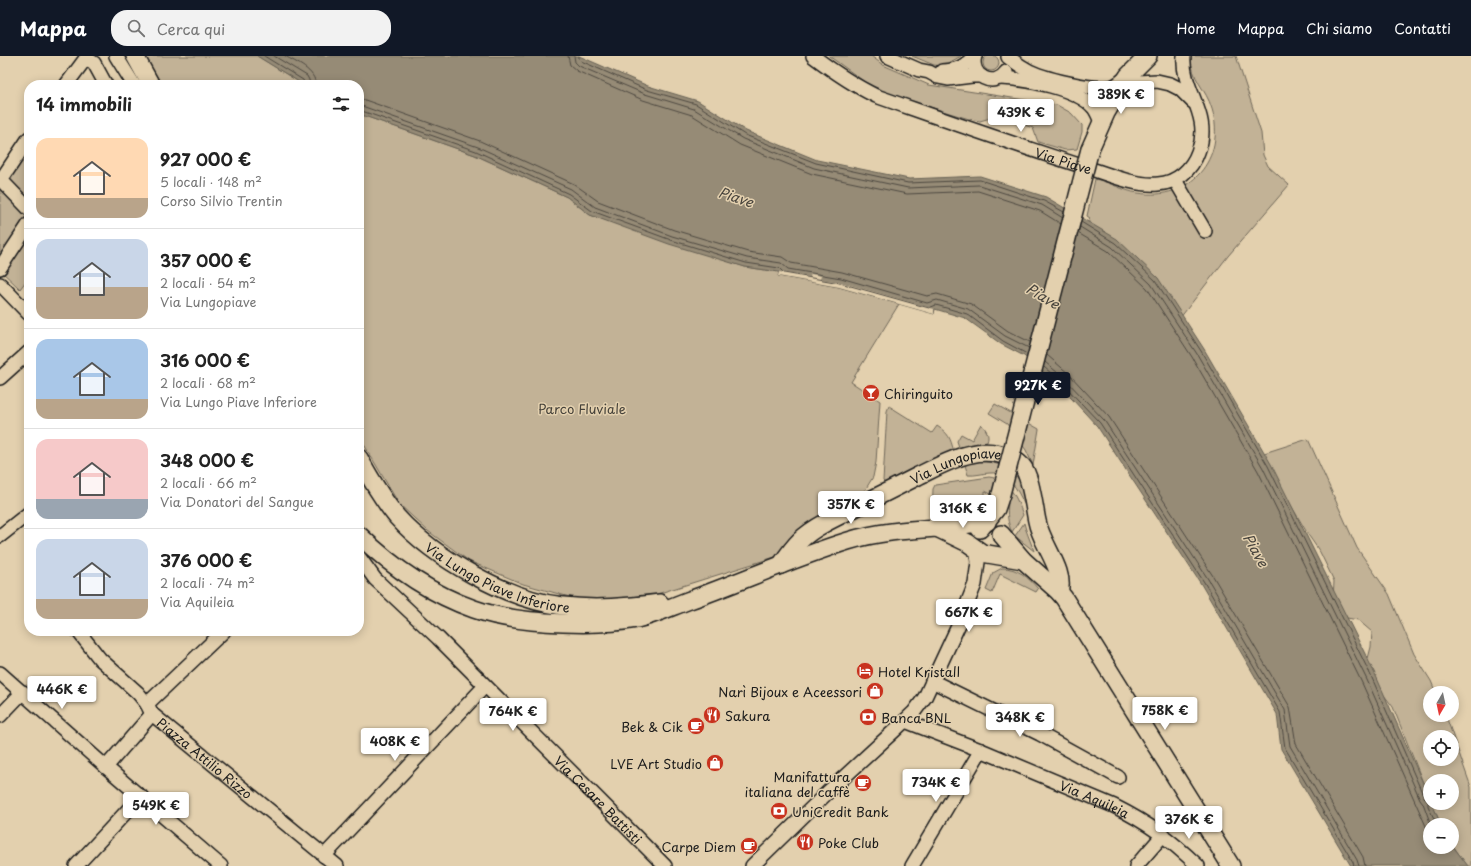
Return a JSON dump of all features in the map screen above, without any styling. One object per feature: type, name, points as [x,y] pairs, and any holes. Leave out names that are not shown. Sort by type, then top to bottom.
[{"type":"main road","points":[[976,548],[975,539],[978,532],[995,508],[1090,149],[1101,122],[1116,95],[1128,76],[1148,56]]},
{"type":"main road","points":[[136,59],[142,80]]},
{"type":"main road","points":[[136,59],[148,80]]},
{"type":"main road","name":"Via Lungopiave","points":[[781,565],[795,545],[810,531],[902,484],[960,457],[992,452],[1005,455],[1022,467],[1032,494],[1038,525],[1053,577]]},
{"type":"main road","name":"Via Lungo Piave Inferiore","points":[[364,466],[397,516],[414,533],[434,550],[455,564],[497,586],[538,601],[561,606],[626,608],[669,602],[680,603]]},
{"type":"main road","points":[[995,508],[997,523],[1001,534],[1023,560],[1053,577],[1059,592],[1151,736],[1231,866]]},
{"type":"main road","name":"Via Lungo Piave Inferiore","points":[[364,540],[385,558],[431,590],[473,609],[489,614],[552,623],[597,624],[637,618],[727,587],[830,547],[864,537],[898,530],[936,528],[995,508]]},
{"type":"main road","name":"Via Lungo Piave Inferiore","points":[[936,528],[976,548],[982,553],[1023,560]]},
{"type":"main road","points":[[994,555],[999,546],[1001,534]]},
{"type":"street","points":[[116,56],[131,80]]},
{"type":"street","name":"Via Piave","points":[[813,56],[847,81],[876,96],[1019,146],[1132,182],[1145,184],[1160,184],[1175,180],[1190,167],[1199,151],[1202,138],[1202,124],[1200,112],[1188,84],[1183,65],[1184,56]]},
{"type":"street","points":[[887,56],[919,70],[929,72],[956,70],[963,67],[976,56]]},
{"type":"street","points":[[976,56],[974,62],[975,68],[981,76]]},
{"type":"street","points":[[1000,78],[1008,69],[1008,56]]},
{"type":"street","points":[[1008,56],[1026,70],[1076,84],[1109,88],[1117,85],[1128,76]]},
{"type":"street","points":[[70,80],[86,57],[94,63],[103,80]]},
{"type":"street","points":[[929,72],[938,77],[948,79],[981,76],[990,80],[1000,78],[1043,84],[1075,94],[1094,109],[1101,122]]},
{"type":"street","points":[[1116,95],[1138,82],[1157,81],[1175,86],[1196,105]]},
{"type":"street","points":[[24,145],[1,179],[24,203]]},
{"type":"street","points":[[1175,180],[1205,231]]},
{"type":"street","points":[[0,268],[24,232]]},
{"type":"street","points":[[0,284],[24,309]]},
{"type":"street","points":[[0,378],[24,356]]},
{"type":"street","points":[[0,536],[24,517]]},
{"type":"street","name":"Via Cesare Battisti","points":[[364,548],[377,580]]},
{"type":"street","points":[[976,548],[978,562],[976,582]]},
{"type":"street","points":[[752,866],[829,791],[914,712],[925,696],[932,682],[960,622],[976,582],[994,555]]},
{"type":"street","name":"Via Cesare Battisti","points":[[364,563],[377,580],[665,866]]},
{"type":"street","name":"Via Cesare Battisti","points":[[364,576],[377,580]]},
{"type":"street","points":[[82,636],[100,659],[138,693],[150,709],[219,636]]},
{"type":"street","points":[[0,673],[221,866]]},
{"type":"street","points":[[932,682],[1040,734],[1118,777]]},
{"type":"street","points":[[324,856],[485,686]]},
{"type":"street","points":[[0,716],[23,692]]},
{"type":"street","name":"Piazza Attilio Rizzo","points":[[106,767],[150,709],[337,866]]},
{"type":"street","name":"Via Aquileia","points":[[905,721],[981,750],[1114,806],[1152,827],[1198,866]]},
{"type":"street","points":[[912,866],[981,750]]},
{"type":"street","points":[[76,866],[141,796]]},
{"type":"street","points":[[1136,866],[1163,835]]},
{"type":"green space","points":[[991,55],[998,60],[999,63],[994,70],[991,71],[984,66],[983,63],[988,56]]},
{"type":"green space","points":[[145,56],[257,56],[296,80],[159,80]]},
{"type":"green space","points":[[829,56],[871,56],[883,65],[929,85],[1057,105],[1071,113],[1082,125],[1082,132],[1077,149],[1065,150],[1038,142],[1033,128],[997,116],[980,121],[969,119],[894,96],[865,82]]},
{"type":"green space","points":[[912,56],[961,56],[943,66],[934,65]]},
{"type":"green space","points":[[1191,56],[1236,56],[1261,133],[1263,155],[1268,166],[1289,185],[1228,256],[1180,318],[1087,227],[1090,218],[1087,216],[1095,179],[1132,192],[1157,194],[1174,191],[1188,183],[1200,173],[1209,159],[1214,144],[1215,127],[1212,109],[1193,71]]},
{"type":"green space","name":"Parco Fluviale","points":[[364,116],[475,155],[567,197],[590,215],[745,267],[779,272],[779,276],[839,287],[899,304],[851,382],[880,401],[876,462],[873,477],[865,490],[852,503],[778,556],[644,598],[577,599],[523,584],[469,561],[428,531],[399,504],[364,444]]},
{"type":"green space","points":[[22,160],[24,162],[24,284],[20,289],[0,270],[0,186]]},
{"type":"green space","points":[[995,404],[1039,429],[1033,465],[1026,450],[1007,424],[989,413]]},
{"type":"green space","points":[[889,406],[932,433],[937,426],[947,434],[954,452],[887,485],[883,481],[887,411]]},
{"type":"green space","points":[[981,424],[987,432],[987,442],[970,445],[960,450],[957,441],[961,434],[972,440]]},
{"type":"green space","points":[[1308,439],[1357,548],[1389,594],[1414,654],[1433,686],[1423,686],[1423,722],[1448,722],[1451,730],[1423,730],[1423,766],[1459,766],[1459,753],[1471,787],[1471,866],[1467,866],[1459,854],[1459,818],[1438,818],[1434,810],[1459,810],[1459,774],[1423,774],[1423,782],[1393,707],[1365,670],[1371,647],[1372,632],[1358,620],[1347,618],[1333,602],[1334,581],[1320,552],[1261,454]]},
{"type":"green space","points":[[964,462],[993,463],[1007,468],[1014,473],[1024,490],[1027,510],[1017,491],[1009,480],[997,473],[968,475]]},
{"type":"green space","points":[[989,477],[1002,481],[1007,485],[1018,502],[1023,515],[1012,532],[1008,518],[1008,503],[985,491],[985,507],[980,511],[976,513],[932,519],[933,489],[935,485]]},
{"type":"green space","points":[[1024,523],[1026,530],[1034,551],[1015,536]]},
{"type":"green space","points":[[1002,568],[1018,571],[1038,589],[1036,592],[1000,574],[992,593],[986,590],[993,573]]},
{"type":"water","name":"Piave","points":[[257,56],[579,56],[648,86],[698,101],[746,131],[817,160],[909,179],[980,176],[1046,197],[1117,239],[1158,278],[1204,349],[1271,464],[1376,676],[1423,783],[1423,810],[1435,810],[1438,818],[1423,818],[1423,854],[1459,854],[1468,866],[1351,866],[1281,749],[1277,714],[1201,584],[1097,426],[1059,385],[1024,356],[1001,344],[965,318],[935,309],[934,314],[839,287],[778,276],[779,272],[745,267],[669,244],[590,215],[567,197],[475,155],[364,116],[364,80],[296,80]]},
{"type":"pier","points":[[779,272],[810,277],[811,274],[821,276],[820,279],[840,282],[934,309],[934,314],[839,287],[778,276]]},
{"type":"place","name":"Chiringuito","points":[[871,393]]},
{"type":"place","name":"Hotel Kristall","points":[[865,671]]},
{"type":"place","name":"Narì Bijoux e Aceessori","points":[[875,691]]},
{"type":"place","name":"Sakura","points":[[712,715]]},
{"type":"place","name":"Banca BNL","points":[[868,717]]},
{"type":"place","name":"Bek & Cik","points":[[696,726]]},
{"type":"place","name":"LVE Art Studio","points":[[715,763]]},
{"type":"place","name":"Manifattura italiana del caffè","points":[[863,783]]},
{"type":"place","name":"UniCredit Bank","points":[[779,811]]},
{"type":"place","name":"Poke Club","points":[[805,842]]},
{"type":"place","name":"Carpe Diem","points":[[749,846]]}]
